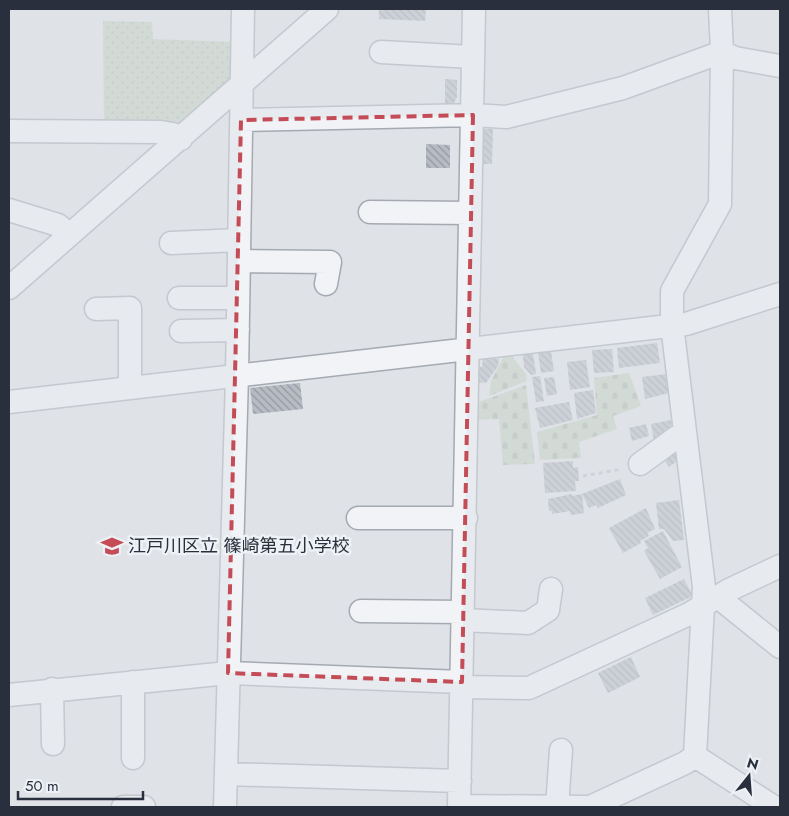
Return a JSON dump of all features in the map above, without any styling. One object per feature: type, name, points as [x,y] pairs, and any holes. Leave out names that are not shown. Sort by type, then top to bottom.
[{"type":"street","points":[[225,807],[237,375],[243,9]]},
{"type":"street","points":[[9,288],[243,85],[327,9]]},
{"type":"street","points":[[474,9],[466,518],[459,807],[590,807],[685,763],[694,756],[711,601]]},
{"type":"street","points":[[720,9],[722,52],[720,204],[672,291],[672,325],[704,587],[711,601],[780,647]]},
{"type":"street","points":[[381,52],[473,57]]},
{"type":"street","points":[[241,120],[473,115],[506,117],[623,88],[722,52],[735,58],[780,66]]},
{"type":"street","points":[[9,131],[161,132],[173,134],[180,139]]},
{"type":"street","points":[[9,210],[58,226],[69,235]]},
{"type":"street","points":[[370,212],[470,213]]},
{"type":"street","points":[[170,243],[330,262],[326,284]]},
{"type":"street","points":[[9,402],[686,324],[780,294]]},
{"type":"street","points":[[179,298],[238,298]]},
{"type":"street","points":[[96,309],[130,308],[130,388]]},
{"type":"street","points":[[181,331],[238,330]]},
{"type":"street","points":[[632,466],[677,437],[685,435]]},
{"type":"street","points":[[358,518],[466,518]]},
{"type":"street","points":[[9,695],[52,689],[228,673],[529,688],[780,566]]},
{"type":"street","points":[[361,611],[463,616],[528,623],[548,610],[551,589]]},
{"type":"street","points":[[133,682],[133,758]]},
{"type":"street","points":[[52,689],[54,744]]},
{"type":"street","points":[[557,807],[561,750]]},
{"type":"street","points":[[694,756],[774,807]]},
{"type":"street","points":[[226,774],[460,780]]},
{"type":"street","points":[[123,807],[144,807]]},
{"type":"path","points":[[582,476],[632,466]]},
{"type":"highlighted area","points":[[473,115],[462,682],[228,673],[241,120]]},
{"type":"green space","points":[[103,21],[152,22],[153,39],[234,42],[230,80],[182,125],[104,124]]},
{"type":"green space","points":[[511,355],[526,374],[527,381],[489,396],[491,381],[504,356]]},
{"type":"green space","points":[[629,373],[641,406],[613,416],[617,429],[579,442],[581,458],[540,460],[537,432],[597,415],[594,378]]},
{"type":"green space","points":[[526,385],[535,464],[503,465],[499,419],[475,420],[476,403]]},
{"type":"building","points":[[379,9],[426,9],[425,21],[379,19]]},
{"type":"building","points":[[445,79],[457,80],[457,97],[454,103],[445,103]]},
{"type":"building","points":[[481,129],[493,129],[492,164],[480,164]]},
{"type":"building","points":[[426,144],[450,145],[450,168],[426,168]]},
{"type":"building","points":[[657,343],[660,363],[619,368],[617,348]]},
{"type":"building","points":[[612,349],[614,372],[594,373],[592,350]]},
{"type":"building","points":[[551,351],[554,371],[541,373],[538,353]]},
{"type":"building","points":[[533,353],[536,374],[531,375],[524,367],[523,355]]},
{"type":"building","points":[[483,358],[499,359],[498,366],[486,383],[477,382],[478,367],[482,367]]},
{"type":"building","points":[[586,360],[590,387],[570,390],[567,362]]},
{"type":"building","points":[[667,374],[669,393],[645,399],[642,377]]},
{"type":"building","points":[[540,376],[544,401],[536,402],[532,377]]},
{"type":"building","points":[[554,377],[557,394],[547,396],[544,378]]},
{"type":"building","points":[[300,383],[303,409],[253,414],[250,388]]},
{"type":"building","points":[[593,390],[596,413],[577,419],[574,393]]},
{"type":"building","points":[[569,402],[573,420],[540,428],[535,408]]},
{"type":"building","points":[[671,420],[672,432],[654,441],[651,424]]},
{"type":"building","points":[[646,424],[649,436],[632,441],[629,428]]},
{"type":"building","points":[[676,447],[677,461],[669,467],[662,456]]},
{"type":"building","points":[[573,461],[573,468],[578,467],[579,481],[575,481],[576,491],[545,493],[543,463]]},
{"type":"building","points":[[620,479],[626,495],[598,508],[596,505],[589,508],[582,494]]},
{"type":"building","points":[[572,494],[572,496],[582,494],[584,513],[571,515],[570,511],[552,514],[552,511],[549,511],[548,499]]},
{"type":"building","points":[[679,500],[684,540],[673,541],[664,529],[659,529],[656,503]]},
{"type":"building","points":[[646,508],[655,529],[647,533],[649,536],[640,541],[641,543],[623,553],[609,528]]},
{"type":"building","points":[[663,531],[682,567],[660,579],[644,551],[648,548],[644,541]]},
{"type":"building","points":[[684,579],[693,596],[653,615],[645,598]]},
{"type":"building","points":[[631,657],[640,677],[608,693],[598,673]]},
{"type":"place","name":"江戸川区立 篠崎第五小学校","points":[[112,546]]}]
